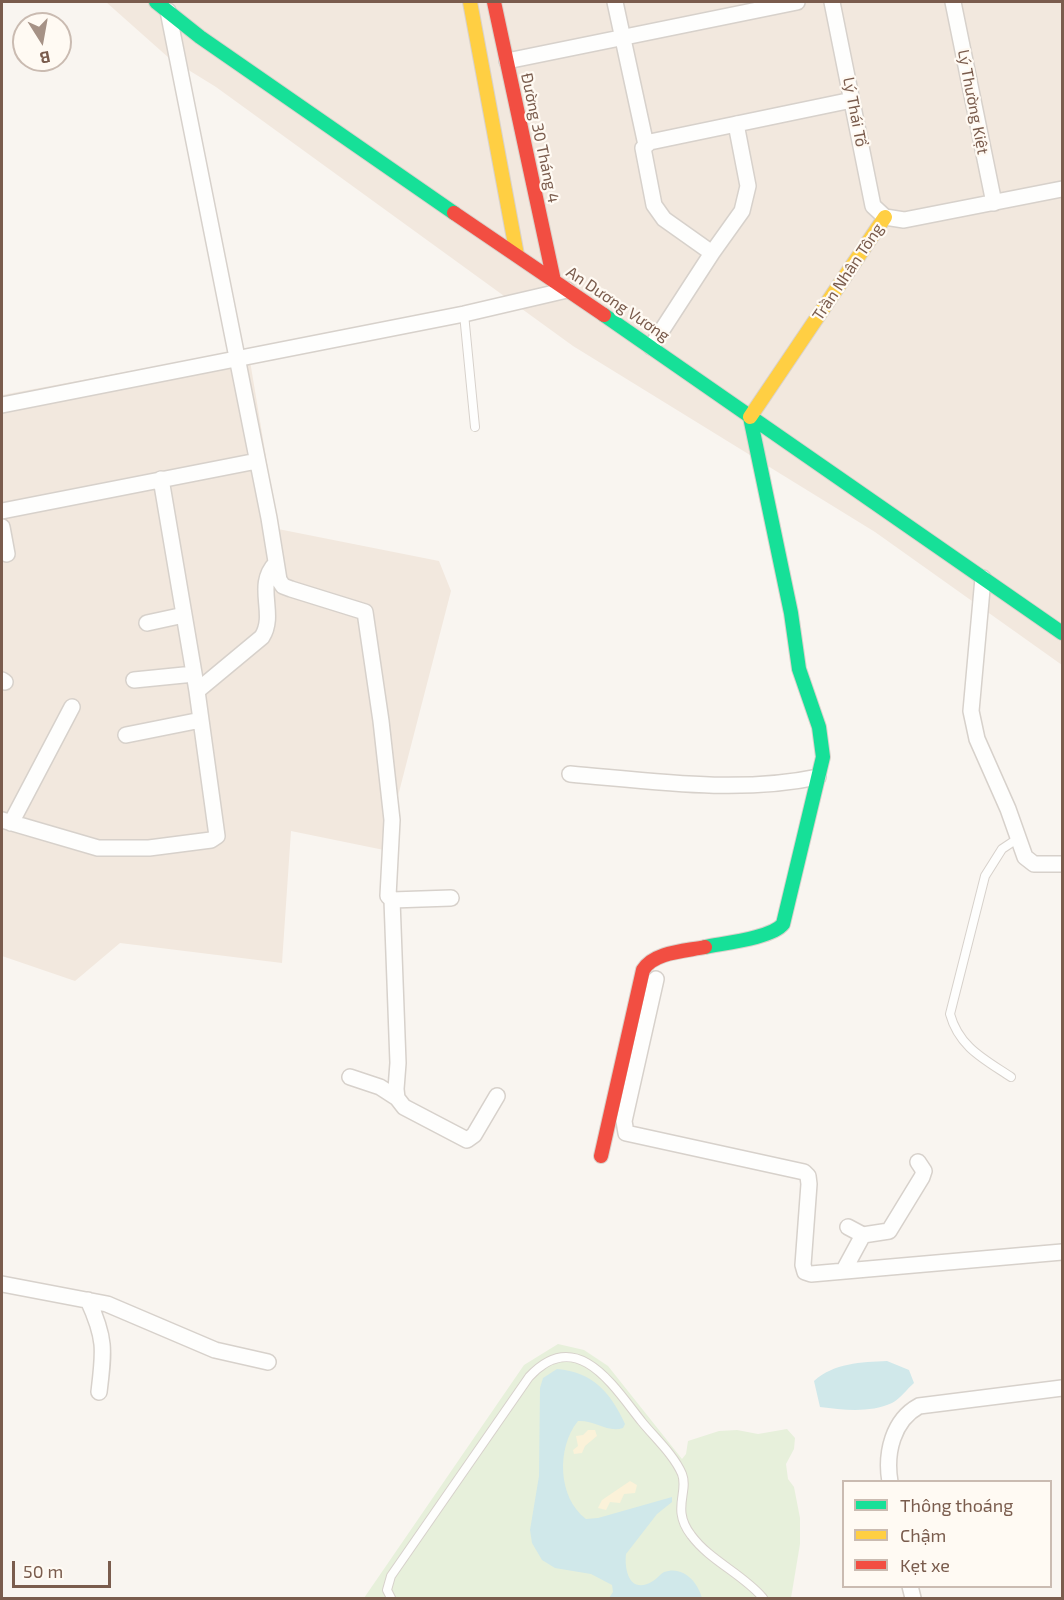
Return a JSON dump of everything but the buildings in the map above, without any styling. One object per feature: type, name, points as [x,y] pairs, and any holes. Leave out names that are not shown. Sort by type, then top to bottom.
[{"type":"street","points":[[470,2],[517,255]]},
{"type":"street","name":"Đường 30 Tháng 4","points":[[494,2],[561,285]]},
{"type":"street","points":[[615,2],[646,145],[643,148],[654,205],[664,219],[712,253]]},
{"type":"street","points":[[507,62],[797,2]]},
{"type":"street","name":"Lý Thái Tổ","points":[[832,2],[873,206],[885,217]]},
{"type":"street","name":"Lý Thường Kiệt","points":[[953,2],[993,203]]},
{"type":"street","points":[[162,6],[238,360],[276,563],[283,586],[365,612],[381,721],[392,820],[387,890],[392,900],[398,1063],[397,1098]]},
{"type":"street","name":"An Dương Vương","points":[[162,6],[200,37],[1062,633]]},
{"type":"street","points":[[646,145],[852,99]]},
{"type":"street","points":[[651,347],[742,211],[748,186],[736,124]]},
{"type":"street","name":"Trần Nhân Tông","points":[[750,416],[885,217],[904,220],[1062,189]]},
{"type":"street","points":[[2,405],[464,314],[561,285]]},
{"type":"street","points":[[601,1156],[643,970],[647,963],[663,956],[779,929],[783,924],[823,757],[822,740],[801,678],[750,416]]},
{"type":"street","points":[[2,511],[257,461]]},
{"type":"street","points":[[72,707],[6,822],[98,848],[149,848],[215,839],[218,832],[161,479]]},
{"type":"street","points":[[2,527],[7,554]]},
{"type":"street","points":[[196,691],[261,637],[266,630],[268,622],[266,577],[276,563]]},
{"type":"street","points":[[983,578],[971,711],[977,739],[1008,809],[1025,856],[1034,864],[1062,864]]},
{"type":"street","points":[[147,623],[184,615]]},
{"type":"street","points":[[134,680],[194,674]]},
{"type":"street","points":[[126,735],[201,720]]},
{"type":"street","points":[[570,774],[681,783],[761,782],[818,777]]},
{"type":"street","points":[[392,900],[451,898]]},
{"type":"street","points":[[656,979],[624,1121],[626,1133],[804,1172],[808,1176],[803,1265],[805,1272],[811,1274],[1062,1252]]},
{"type":"street","points":[[350,1077],[380,1087],[397,1098],[404,1107],[467,1140],[474,1135],[497,1096]]},
{"type":"street","points":[[848,1227],[862,1234],[889,1231],[922,1177],[924,1171],[918,1162]]},
{"type":"street","points":[[844,1270],[862,1234]]},
{"type":"street","points":[[2,1284],[107,1304],[215,1350],[268,1362]]},
{"type":"street","points":[[88,1300],[102,1330],[104,1348],[99,1392]]},
{"type":"street","points":[[890,1480],[888,1453],[907,1412],[931,1403],[1062,1388]]},
{"type":"lane","points":[[464,314],[475,427]]},
{"type":"lane","points":[[1011,1077],[966,1046],[954,1029],[950,1014],[985,876],[1002,849],[1017,839]]},
{"type":"lane","points":[[391,1599],[387,1590],[391,1576],[530,1377],[547,1362],[567,1356],[576,1358],[598,1370],[621,1396],[683,1476],[681,1519],[691,1535],[763,1599]]},
{"type":"shaded area","points":[[106,2],[1062,2],[1062,665],[875,532],[573,346],[216,87],[169,58]]},
{"type":"shaded area","points":[[248,349],[278,529],[439,561],[451,591],[384,850],[291,831],[282,963],[120,943],[75,981],[2,956],[2,395]]},
{"type":"green space","points":[[558,1344],[584,1350],[608,1366],[682,1459],[686,1454],[688,1441],[719,1431],[737,1430],[758,1434],[787,1429],[795,1438],[794,1449],[786,1464],[788,1479],[794,1487],[800,1518],[800,1544],[791,1598],[364,1598],[524,1365]]},
{"type":"sand","points":[[588,1430],[595,1430],[597,1436],[585,1446],[582,1453],[574,1454],[573,1450],[578,1446],[576,1436],[583,1435]]},
{"type":"sand","points":[[630,1481],[637,1485],[635,1493],[624,1494],[620,1503],[610,1502],[606,1510],[598,1508],[602,1500]]},
{"type":"water","points":[[887,1361],[909,1370],[914,1383],[895,1401],[884,1406],[866,1409],[820,1407],[814,1381],[822,1375],[848,1365]]},
{"type":"water","points":[[557,1369],[581,1374],[599,1386],[614,1403],[625,1424],[623,1428],[612,1429],[578,1421],[571,1432],[563,1458],[565,1486],[570,1499],[586,1519],[598,1518],[672,1497],[672,1502],[657,1514],[626,1554],[626,1568],[630,1580],[639,1585],[645,1585],[671,1570],[683,1573],[689,1576],[697,1586],[702,1598],[609,1598],[613,1592],[612,1585],[591,1574],[555,1568],[542,1560],[532,1543],[530,1530],[539,1476],[540,1388],[543,1378]]},
{"type":"traffic: fast","points":[[156,2],[200,37],[454,213]]},
{"type":"traffic: fast","points":[[604,315],[1062,633]]},
{"type":"traffic: fast","points":[[705,947],[769,933],[783,924],[823,757],[819,727],[799,669],[791,613],[750,417]]},
{"type":"traffic: slow","points":[[470,2],[517,255]]},
{"type":"traffic: slow","points":[[750,417],[885,217]]},
{"type":"traffic: jam","points":[[494,2],[554,281]]},
{"type":"traffic: jam","points":[[454,213],[604,315]]},
{"type":"traffic: jam","points":[[601,1156],[643,970],[654,959],[662,956],[705,947]]}]
